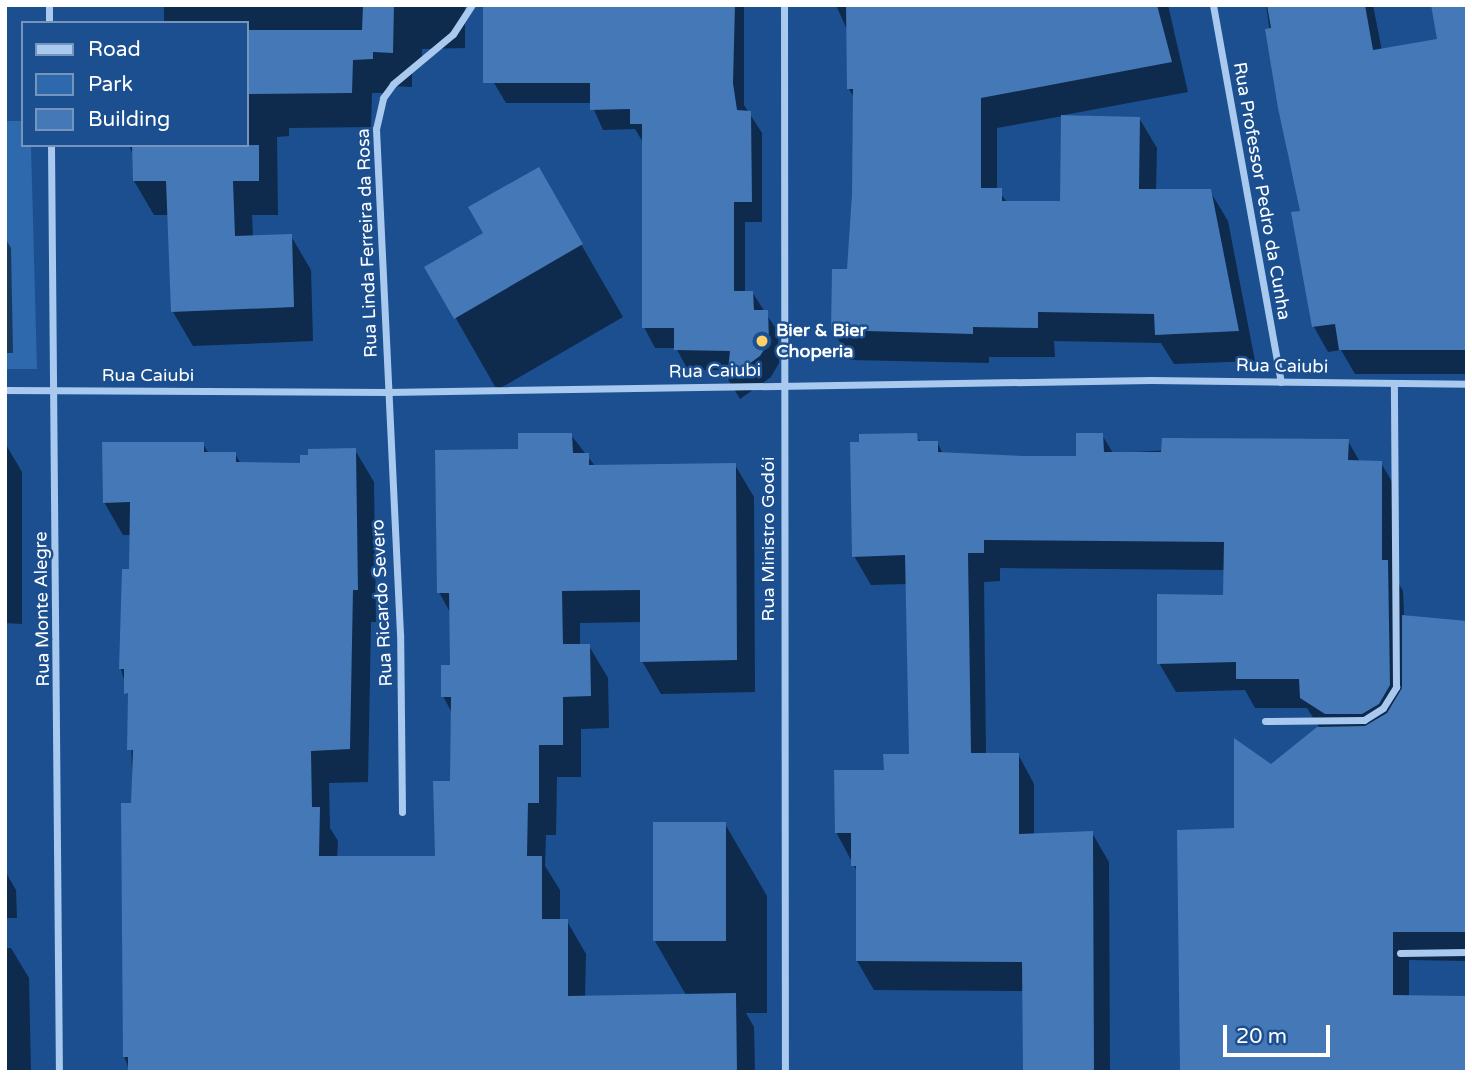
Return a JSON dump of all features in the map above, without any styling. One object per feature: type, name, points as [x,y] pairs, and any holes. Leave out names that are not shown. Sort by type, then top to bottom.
[{"type":"street","name":"Rua Linda Ferreira da Rosa","points":[[388,392],[379,111],[393,85],[453,34],[472,5]]},
{"type":"street","name":"Rua Ministro Godói","points":[[784,5],[785,1072]]},
{"type":"street","name":"Rua Professor Pedro da Cunha","points":[[1213,5],[1281,382]]},
{"type":"street","name":"Rua Monte Alegre","points":[[51,147],[56,390],[59,1072]]},
{"type":"street","name":"Rua Caiubi","points":[[5,390],[388,392],[1281,382],[1467,384]]},
{"type":"street","points":[[1265,721],[1364,720],[1383,708],[1396,687],[1394,383]]},
{"type":"street","name":"Rua Ricardo Severo","points":[[388,392],[402,812]]},
{"type":"street","points":[[1400,953],[1467,952]]},
{"type":"green space","points":[[5,121],[21,121],[21,147],[31,147],[37,369],[5,369]]},
{"type":"building","points":[[363,5],[394,5],[393,53],[373,52],[373,59],[353,60],[352,93],[248,94],[248,30],[362,30]]},
{"type":"building","points":[[483,5],[735,5],[733,83],[737,110],[751,111],[752,202],[734,202],[734,291],[753,291],[754,310],[768,310],[769,342],[760,356],[727,380],[730,351],[674,350],[674,328],[642,328],[642,124],[630,124],[630,109],[590,110],[590,83],[483,83]]},
{"type":"building","points":[[846,5],[1157,5],[1172,62],[981,98],[981,188],[1002,188],[1002,201],[1060,201],[1061,115],[1140,117],[1139,189],[1211,189],[1239,331],[1155,335],[1154,314],[1038,312],[1038,328],[973,327],[973,334],[831,330],[832,269],[847,269],[852,194],[853,89],[847,89]]},
{"type":"building","points":[[1267,5],[1365,5],[1373,50],[1437,39],[1431,5],[1467,5],[1467,350],[1339,350],[1335,324],[1312,327],[1291,212],[1300,211],[1278,108],[1265,29],[1271,28]]},
{"type":"building","points":[[259,145],[259,181],[233,181],[235,236],[292,234],[294,307],[171,312],[166,181],[133,181],[132,147]]},
{"type":"building","points":[[539,167],[583,244],[454,319],[424,267],[483,233],[468,207]]},
{"type":"building","points":[[518,433],[572,433],[573,453],[589,453],[589,465],[736,463],[737,660],[640,662],[640,590],[562,591],[563,644],[590,644],[591,696],[563,697],[563,745],[539,745],[539,803],[528,803],[527,856],[542,856],[542,919],[568,919],[568,996],[736,993],[737,1072],[128,1072],[128,1057],[123,1057],[121,803],[131,803],[133,750],[127,750],[128,693],[124,694],[124,669],[119,669],[122,569],[129,569],[130,502],[103,503],[102,442],[204,442],[204,452],[236,452],[236,462],[300,463],[300,455],[308,455],[308,449],[356,448],[358,590],[353,590],[350,749],[311,751],[312,807],[320,807],[319,856],[435,856],[433,781],[450,781],[451,697],[441,697],[441,665],[450,665],[449,593],[437,593],[435,450],[518,449]]},
{"type":"building","points":[[917,433],[918,441],[938,441],[938,452],[1024,456],[1076,456],[1076,433],[1103,433],[1104,452],[1161,452],[1162,438],[1349,439],[1348,460],[1382,461],[1382,560],[1388,560],[1390,685],[1379,704],[1362,714],[1325,714],[1300,698],[1299,679],[1236,679],[1236,662],[1157,664],[1157,594],[1223,595],[1224,542],[984,540],[984,553],[968,553],[971,753],[1019,753],[1019,834],[1093,831],[1094,1072],[1023,1072],[1022,962],[856,961],[856,866],[851,866],[851,833],[835,833],[834,770],[884,770],[883,754],[909,754],[905,555],[852,557],[850,442],[859,442],[859,434]]},
{"type":"building","points":[[1402,615],[1467,621],[1467,932],[1393,932],[1393,995],[1467,996],[1467,1072],[1180,1072],[1177,830],[1234,828],[1234,738],[1271,764],[1317,727],[1365,726],[1387,713],[1402,688]]},
{"type":"building","points":[[653,822],[726,822],[726,941],[653,941]]},
{"type":"place","name":"Bier & Bier Choperia","points":[[762,341]]}]
